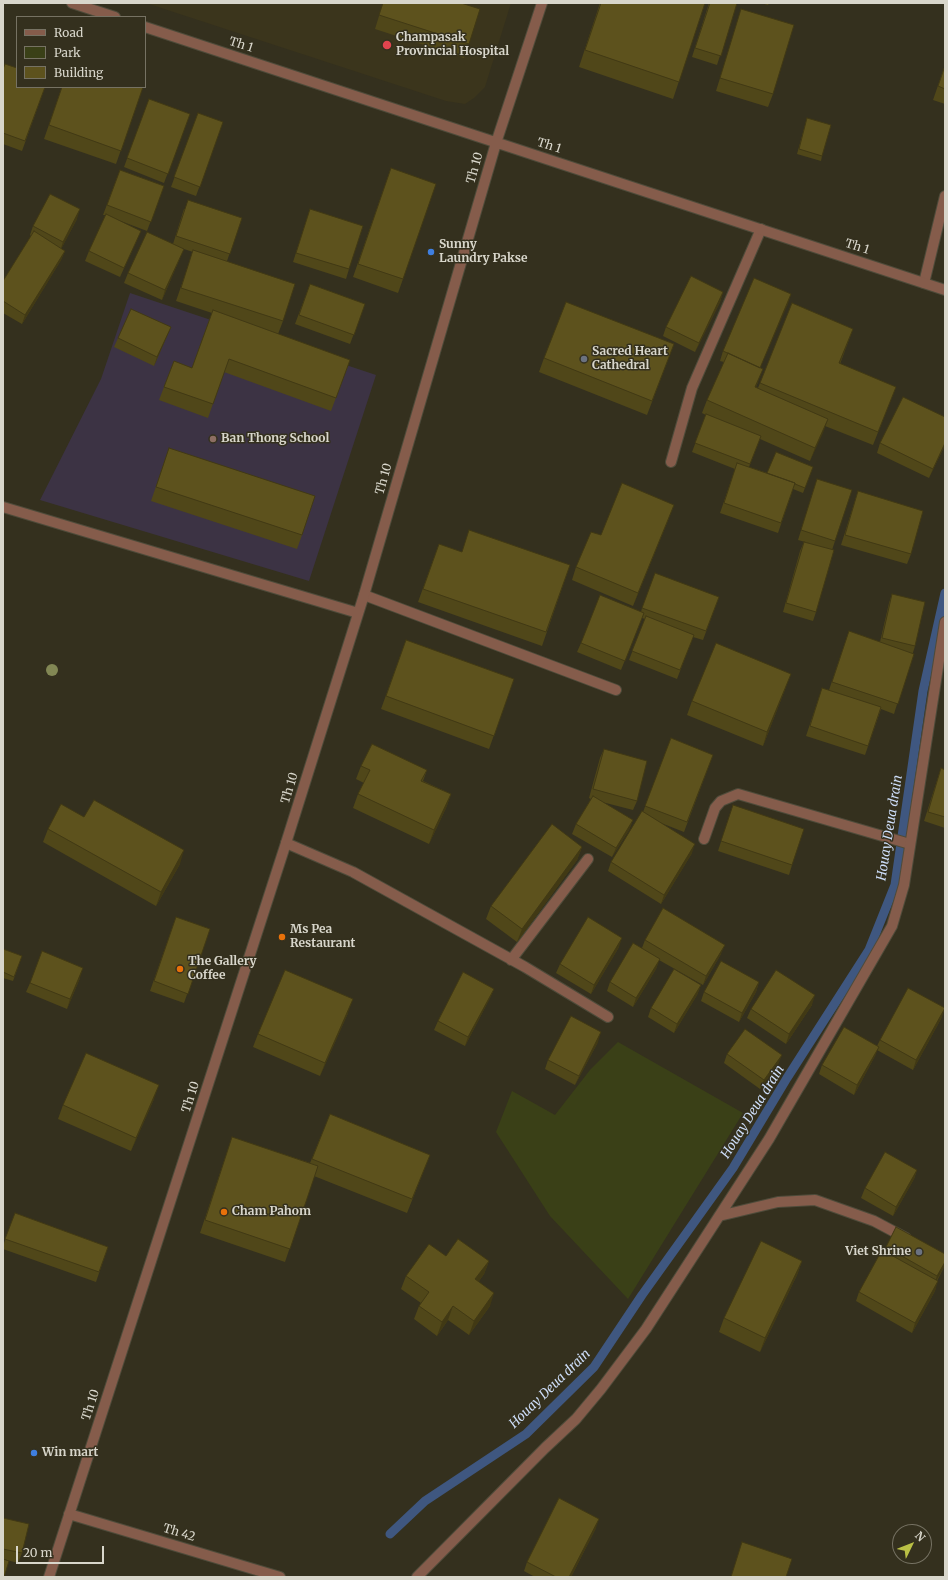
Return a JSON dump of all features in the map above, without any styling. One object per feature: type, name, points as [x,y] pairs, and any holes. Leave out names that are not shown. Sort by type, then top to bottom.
[{"type":"street","points":[[72,3],[111,16]]},
{"type":"street","name":"Th 10","points":[[49,1577],[286,843],[364,595],[496,142],[542,3]]},
{"type":"street","name":"Th 1","points":[[146,27],[945,290]]},
{"type":"street","points":[[924,283],[945,196]]},
{"type":"street","points":[[671,462],[692,388],[761,229]]},
{"type":"street","points":[[3,507],[358,613]]},
{"type":"street","points":[[364,595],[616,690]]},
{"type":"street","points":[[417,1577],[545,1448],[576,1419],[601,1389],[646,1329],[769,1139],[892,926],[904,885],[909,843],[945,622]]},
{"type":"street","points":[[704,839],[715,808],[722,801],[738,794],[909,843]]},
{"type":"street","points":[[286,843],[353,872],[511,960],[608,1017]]},
{"type":"street","points":[[511,960],[588,859]]},
{"type":"street","points":[[719,1216],[778,1202],[815,1200],[874,1222],[917,1243]]},
{"type":"street","name":"Th 42","points":[[69,1514],[280,1577]]},
{"type":"shaded area","name":"Champasak Provincial Hospital","points":[[146,3],[511,3],[485,87],[474,98],[465,104],[446,101]]},
{"type":"shaded area","name":"Ban Thong School","points":[[130,293],[376,375],[309,581],[40,500],[101,379]]},
{"type":"green space","points":[[618,1042],[743,1113],[628,1299],[550,1216],[496,1132],[512,1091],[555,1115],[590,1070]]},
{"type":"building","points":[[383,3],[461,3],[480,9],[469,44],[379,15]]},
{"type":"building","points":[[601,3],[705,3],[679,82],[585,50]]},
{"type":"building","points":[[710,3],[737,3],[721,56],[695,48]]},
{"type":"building","points":[[741,9],[794,25],[773,94],[720,78]]},
{"type":"building","points":[[5,64],[16,68],[16,88],[45,88],[25,141],[3,133],[3,69]]},
{"type":"building","points":[[945,66],[945,89],[938,86]]},
{"type":"building","points":[[62,88],[143,88],[121,151],[49,125]]},
{"type":"building","points":[[149,99],[190,114],[168,174],[127,158]]},
{"type":"building","points":[[198,113],[223,122],[200,187],[174,177]]},
{"type":"building","points":[[807,118],[831,125],[822,156],[799,149]]},
{"type":"building","points":[[391,168],[436,184],[403,279],[358,264]]},
{"type":"building","points":[[120,170],[164,186],[151,222],[107,205]]},
{"type":"building","points":[[50,194],[80,209],[63,242],[33,226]]},
{"type":"building","points":[[188,200],[242,218],[230,254],[176,236]]},
{"type":"building","points":[[310,209],[363,226],[349,269],[296,253]]},
{"type":"building","points":[[106,214],[141,231],[124,268],[89,251]]},
{"type":"building","points":[[34,231],[65,251],[25,315],[3,301],[3,281]]},
{"type":"building","points":[[147,232],[184,249],[165,290],[128,273]]},
{"type":"building","points":[[193,250],[295,284],[283,321],[181,288]]},
{"type":"building","points":[[691,276],[723,292],[699,343],[666,327]]},
{"type":"building","points":[[754,278],[791,294],[760,368],[723,351]]},
{"type":"building","points":[[310,284],[365,304],[354,335],[299,315]]},
{"type":"building","points":[[566,302],[674,344],[652,401],[544,358]]},
{"type":"building","points":[[792,303],[853,329],[839,363],[896,387],[878,432],[760,383]]},
{"type":"building","points":[[131,309],[171,327],[157,357],[118,338]]},
{"type":"building","points":[[213,310],[350,360],[336,398],[229,359],[213,404],[164,387],[174,361],[192,368]]},
{"type":"building","points":[[728,353],[763,369],[755,387],[828,419],[815,448],[707,400]]},
{"type":"building","points":[[903,397],[945,417],[945,443],[933,469],[880,443]]},
{"type":"building","points":[[706,414],[761,436],[750,464],[695,443]]},
{"type":"building","points":[[169,448],[315,496],[302,535],[156,487]]},
{"type":"building","points":[[776,452],[813,467],[805,488],[767,473]]},
{"type":"building","points":[[737,463],[795,483],[781,523],[724,503]]},
{"type":"building","points":[[817,479],[852,490],[835,541],[801,530]]},
{"type":"building","points":[[622,483],[674,505],[638,593],[576,567],[591,532],[601,535]]},
{"type":"building","points":[[858,491],[923,511],[911,554],[845,535]]},
{"type":"building","points":[[469,530],[570,565],[546,632],[423,589],[439,544],[462,552]]},
{"type":"building","points":[[804,542],[834,550],[816,612],[786,603]]},
{"type":"building","points":[[655,573],[719,597],[706,631],[642,608]]},
{"type":"building","points":[[892,594],[925,602],[915,646],[882,638]]},
{"type":"building","points":[[600,595],[644,613],[625,661],[581,643]]},
{"type":"building","points":[[646,616],[694,635],[680,670],[632,651]]},
{"type":"building","points":[[849,631],[914,654],[898,704],[832,682]]},
{"type":"building","points":[[406,640],[514,679],[494,736],[386,696]]},
{"type":"building","points":[[716,643],[791,674],[767,732],[692,701]]},
{"type":"building","points":[[822,688],[881,707],[868,746],[810,726]]},
{"type":"building","points":[[671,738],[713,755],[687,822],[645,806]]},
{"type":"building","points":[[372,744],[427,770],[421,781],[451,794],[434,830],[358,794],[370,770],[361,766]]},
{"type":"building","points":[[604,749],[647,761],[637,801],[593,789]]},
{"type":"building","points":[[941,768],[945,770],[945,817],[928,812]]},
{"type":"building","points":[[593,796],[633,820],[616,848],[576,824]]},
{"type":"building","points":[[94,800],[184,850],[161,892],[48,829],[61,804],[84,817]]},
{"type":"building","points":[[733,805],[804,829],[792,865],[721,841]]},
{"type":"building","points":[[642,811],[695,844],[664,895],[611,862]]},
{"type":"building","points":[[552,824],[582,847],[522,929],[491,906]]},
{"type":"building","points":[[663,908],[725,945],[706,976],[645,940]]},
{"type":"building","points":[[176,917],[210,929],[188,994],[154,981]]},
{"type":"building","points":[[588,917],[622,938],[594,985],[560,964]]},
{"type":"building","points":[[633,943],[660,959],[636,998],[610,982]]},
{"type":"building","points":[[3,949],[22,956],[14,977],[3,972]]},
{"type":"building","points":[[42,951],[83,968],[70,999],[30,983]]},
{"type":"building","points":[[721,961],[759,982],[742,1013],[704,992]]},
{"type":"building","points":[[674,969],[701,985],[677,1024],[651,1008]]},
{"type":"building","points":[[285,970],[353,999],[325,1063],[258,1034]]},
{"type":"building","points":[[776,970],[815,995],[789,1034],[751,1009]]},
{"type":"building","points":[[463,972],[494,989],[468,1037],[438,1021]]},
{"type":"building","points":[[908,988],[945,1008],[916,1060],[880,1040]]},
{"type":"building","points":[[571,1016],[601,1032],[579,1076],[548,1060]]},
{"type":"building","points":[[844,1027],[879,1047],[857,1085],[822,1065]]},
{"type":"building","points":[[745,1029],[782,1055],[764,1080],[727,1054]]},
{"type":"building","points":[[86,1053],[159,1085],[136,1138],[63,1105]]},
{"type":"building","points":[[330,1114],[430,1155],[412,1199],[312,1159]]},
{"type":"building","points":[[232,1137],[318,1166],[290,1249],[205,1220]]},
{"type":"building","points":[[885,1152],[917,1170],[896,1207],[865,1188]]},
{"type":"building","points":[[15,1213],[108,1247],[99,1272],[5,1239]]},
{"type":"building","points":[[896,1227],[945,1254],[945,1262],[937,1276],[886,1247]]},
{"type":"building","points":[[458,1239],[489,1261],[475,1279],[494,1293],[474,1321],[453,1306],[442,1322],[419,1306],[429,1292],[406,1276],[429,1244],[446,1256]]},
{"type":"building","points":[[761,1241],[802,1261],[765,1338],[724,1318]]},
{"type":"building","points":[[882,1250],[938,1281],[915,1323],[859,1292]]},
{"type":"building","points":[[559,1498],[599,1519],[569,1577],[556,1577],[527,1562]]},
{"type":"building","points":[[3,1518],[29,1524],[22,1553],[3,1549]]},
{"type":"building","points":[[742,1542],[792,1559],[786,1577],[731,1577]]},
{"type":"building","points":[[3,1559],[9,1561],[4,1577],[3,1577]]},
{"type":"waterway","name":"Houay Deua drain","points":[[390,1534],[425,1501],[526,1434],[594,1367],[642,1295],[733,1168],[787,1078],[869,950],[895,885],[923,691],[945,593]]},
{"type":"place","name":"Champasak Provincial Hospital","points":[[387,45]]},
{"type":"place","name":"Sunny Laundry Pakse","points":[[431,252]]},
{"type":"place","name":"Sacred Heart Cathedral","points":[[584,359]]},
{"type":"place","name":"Ban Thong School","points":[[213,439]]},
{"type":"place","name":"Ms Pea Restaurant","points":[[282,937]]},
{"type":"place","name":"The Gallery Coffee","points":[[180,969]]},
{"type":"place","name":"Cham Pahom","points":[[224,1212]]},
{"type":"place","name":"Viet Shrine","points":[[919,1252]]},
{"type":"place","name":"Win mart","points":[[34,1453]]}]
